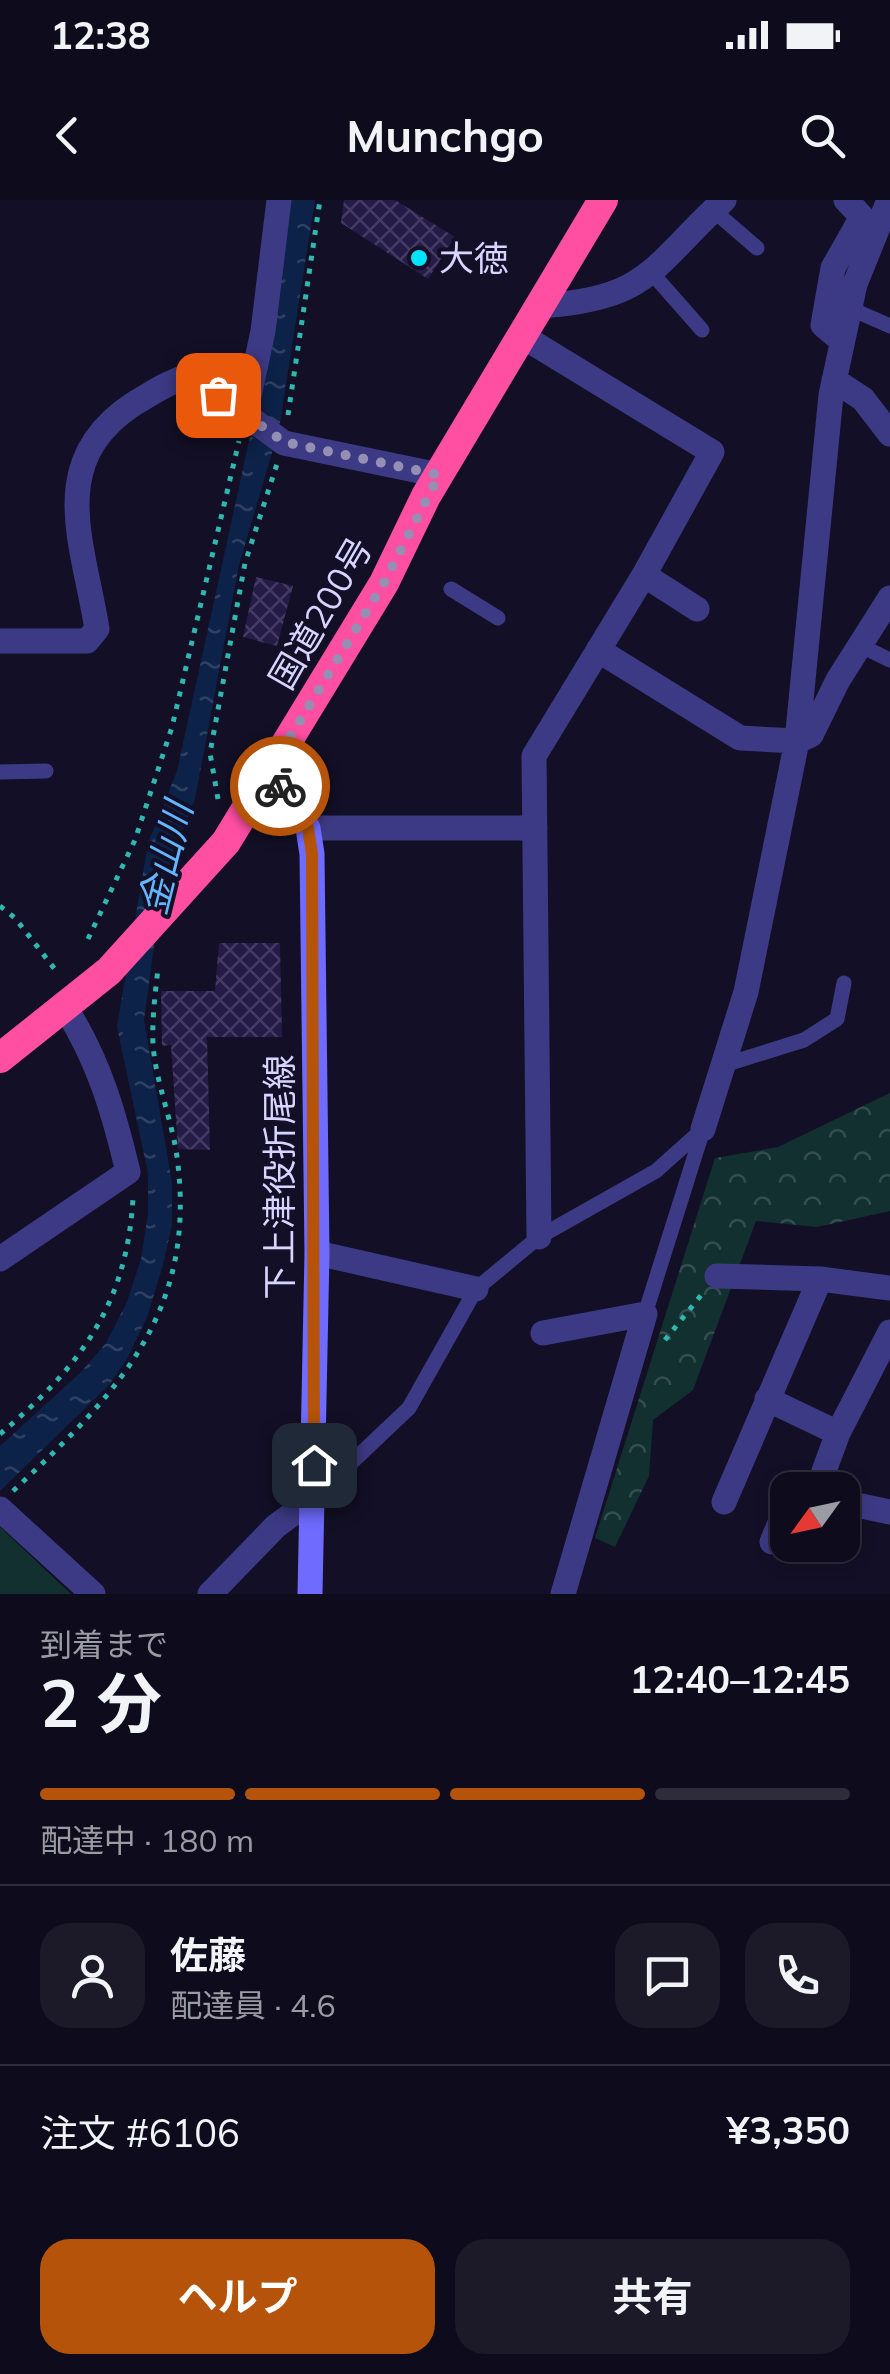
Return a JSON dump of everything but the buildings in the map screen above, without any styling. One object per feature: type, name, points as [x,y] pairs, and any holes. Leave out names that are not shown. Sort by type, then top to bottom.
[{"type":"highway","name":"国道200号","points":[[0,1058],[109,971],[167,912],[226,842],[384,583],[439,475],[603,200]]},
{"type":"main road","points":[[270,770],[308,828]]},
{"type":"main road","name":"下上津役折尾線","points":[[308,828],[316,1253],[310,1594]]},
{"type":"street","points":[[247,417],[263,332],[278,200]]},
{"type":"street","points":[[842,341],[824,325],[834,268],[862,217],[846,200]]},
{"type":"street","points":[[703,1129],[746,992],[798,741],[834,380],[850,308],[889,200]]},
{"type":"street","points":[[540,306],[588,303],[622,292],[670,259],[718,205]]},
{"type":"street","points":[[522,336],[712,452],[644,575],[534,756],[539,1238]]},
{"type":"street","points":[[0,640],[88,641],[97,629],[75,484],[86,453],[115,417],[170,381],[191,375],[284,442],[439,475]]},
{"type":"street","points":[[834,380],[862,399],[890,434]]},
{"type":"street","points":[[644,575],[697,608]]},
{"type":"street","points":[[598,650],[740,738],[798,741],[810,735],[859,645],[890,598]]},
{"type":"street","points":[[308,828],[536,828]]},
{"type":"street","points":[[0,1259],[128,1172],[112,1104],[90,1047],[66,1009]]},
{"type":"street","points":[[316,1253],[476,1289]]},
{"type":"street","points":[[716,1276],[820,1279],[890,1288]]},
{"type":"street","points":[[724,1502],[820,1279]]},
{"type":"street","points":[[543,1334],[645,1314],[563,1594]]},
{"type":"street","points":[[824,1472],[838,1433],[890,1332]]},
{"type":"street","points":[[767,1399],[838,1433]]},
{"type":"street","points":[[210,1594],[276,1526],[314,1498]]},
{"type":"street","points":[[2,1504],[93,1594]]},
{"type":"street","points":[[860,1506],[890,1512]]},
{"type":"lane","points":[[718,205],[756,248]]},
{"type":"lane","points":[[651,272],[702,330]]},
{"type":"lane","points":[[850,308],[890,326]]},
{"type":"lane","points":[[451,589],[498,618]]},
{"type":"lane","points":[[859,645],[890,660]]},
{"type":"lane","points":[[0,772],[46,772]]},
{"type":"lane","points":[[724,1065],[804,1040],[836,1018],[844,983]]},
{"type":"lane","points":[[314,1498],[408,1408],[476,1289],[539,1238],[656,1171],[703,1129]]},
{"type":"lane","points":[[645,1314],[703,1129]]},
{"type":"path","points":[[226,842],[210,753],[245,564],[284,442],[320,200]]},
{"type":"path","points":[[88,939],[135,840],[172,727],[247,417]]},
{"type":"path","points":[[0,906],[57,972]]},
{"type":"path","points":[[2,1504],[82,1426],[127,1374],[160,1313],[174,1263],[179,1208],[177,1158],[153,1048],[158,969]]},
{"type":"path","points":[[0,1434],[81,1356],[108,1311],[128,1250],[134,1199],[128,1172]]},
{"type":"path","points":[[626,1374],[645,1364],[716,1276]]},
{"type":"green space","points":[[890,1093],[890,1211],[817,1227],[756,1221],[693,1390],[653,1420],[649,1476],[615,1547],[595,1538],[715,1158],[778,1147]]},
{"type":"green space","points":[[0,1527],[71,1594],[0,1594]]},
{"type":"water","name":"金山川","points":[[287,200],[315,200],[279,429],[239,565],[195,799],[163,881],[144,1020],[172,1183],[172,1225],[147,1317],[127,1359],[109,1385],[0,1491],[0,1446],[80,1373],[106,1343],[127,1302],[141,1259],[148,1213],[148,1173],[117,1027],[148,843],[177,771],[256,409]]},
{"type":"way so far","points":[[218,395],[284,442],[439,475],[384,583],[270,770],[280,786]]},
{"type":"place","name":"大徳","points":[[419,258]]},
{"type":"route","points":[[280,786],[308,828],[312,854],[314,1465]]}]
